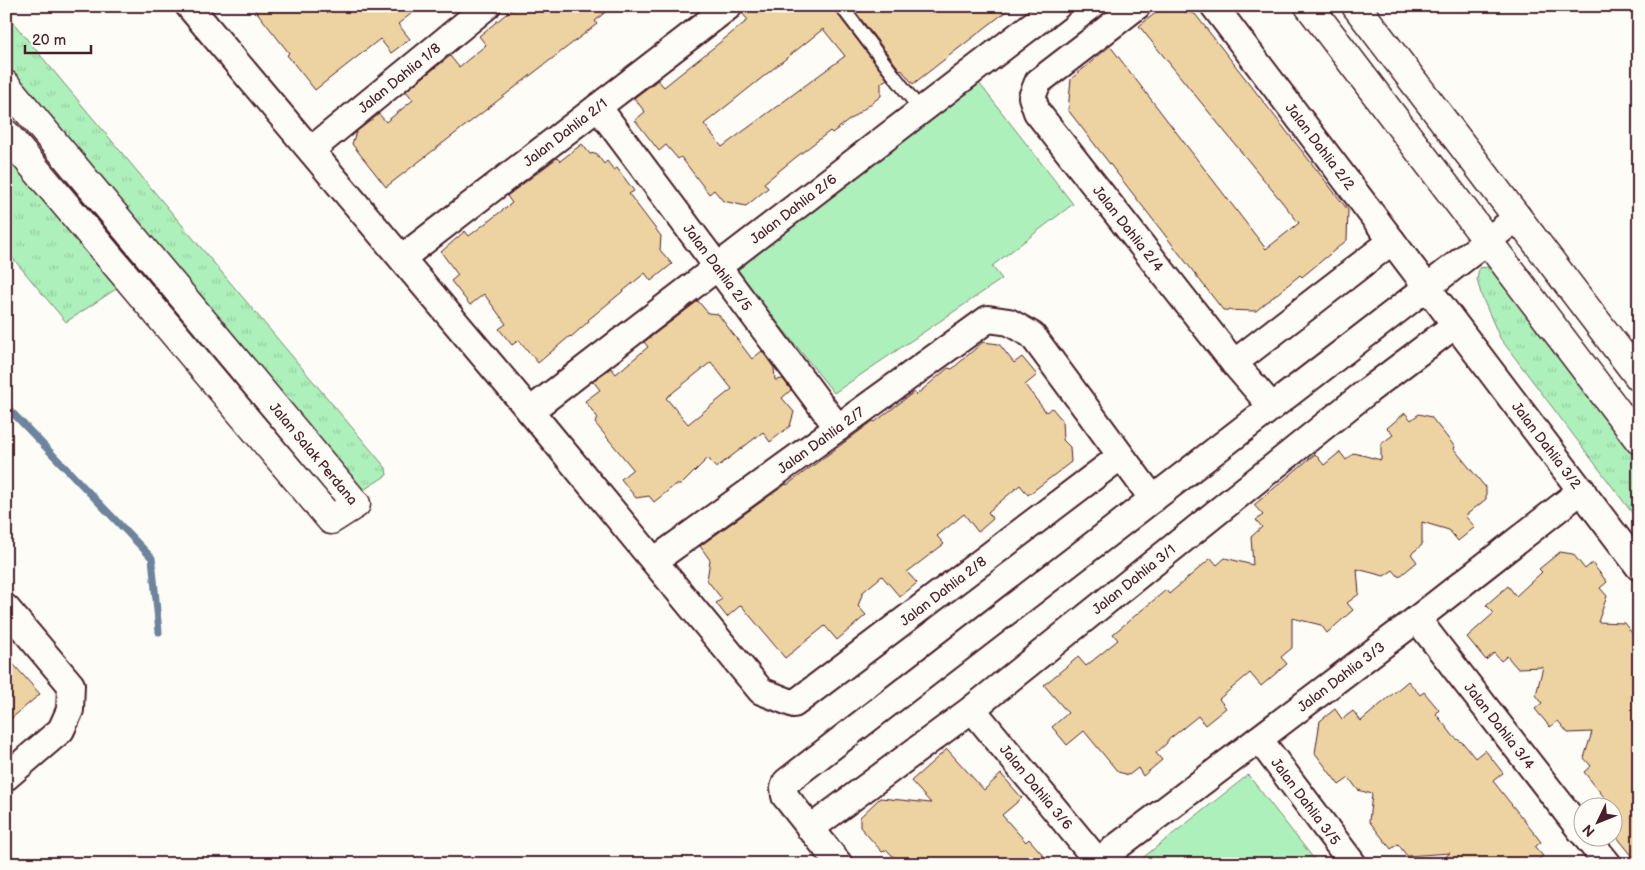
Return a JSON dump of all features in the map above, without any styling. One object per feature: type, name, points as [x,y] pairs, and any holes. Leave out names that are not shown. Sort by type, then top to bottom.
[{"type":"street","name":"Jalan Dahlia 1/8","points":[[311,150],[487,6]]},
{"type":"street","name":"Jalan Dahlia 2/1","points":[[402,258],[729,6]]},
{"type":"street","name":"Jalan Dahlia 2/6","points":[[530,411],[1057,6]]},
{"type":"street","name":"Jalan Dahlia 2/4","points":[[1138,6],[1038,82],[1032,97],[1037,112],[1227,354],[1272,407]]},
{"type":"street","name":"Jalan Dahlia 2/2","points":[[1214,6],[1427,287]]},
{"type":"street","points":[[1309,6],[1639,440]]},
{"type":"street","points":[[1356,6],[1639,377]]},
{"type":"street","points":[[198,9],[311,150],[654,561]]},
{"type":"street","name":"Jalan Salak Perdana","points":[[6,85],[356,504],[331,520],[6,134]]},
{"type":"street","name":"Jalan Dahlia 2/5","points":[[598,107],[838,428]]},
{"type":"street","points":[[839,864],[785,796],[784,788],[786,782],[1518,217]]},
{"type":"street","points":[[1227,354],[1392,241]]},
{"type":"street","name":"Jalan Dahlia 3/2","points":[[1427,287],[1639,566]]},
{"type":"street","name":"Jalan Dahlia 2/7","points":[[654,561],[988,319],[1009,322],[1032,335],[1122,456]]},
{"type":"street","name":"Jalan Dahlia 3/1","points":[[810,829],[972,709],[1369,390],[1455,325]]},
{"type":"street","points":[[1122,456],[1153,498]]},
{"type":"street","name":"Jalan Dahlia 2/8","points":[[654,561],[761,692],[794,704],[1122,456]]},
{"type":"street","name":"Jalan Dahlia 3/3","points":[[1099,862],[1417,619],[1582,490]]},
{"type":"street","points":[[6,608],[71,684],[70,710],[61,730],[6,777]]},
{"type":"street","name":"Jalan Dahlia 3/4","points":[[1417,619],[1572,819]]},
{"type":"street","name":"Jalan Dahlia 3/6","points":[[972,709],[1099,862]]},
{"type":"street","name":"Jalan Dahlia 3/5","points":[[1259,739],[1353,864]]},
{"type":"street","points":[[1595,848],[1608,864]]},
{"type":"lane","points":[[840,6],[921,111]]},
{"type":"green space","points":[[6,14],[386,468],[387,475],[362,491],[6,65]]},
{"type":"green space","points":[[979,83],[1073,204],[992,266],[1002,279],[834,393],[734,268]]},
{"type":"green space","points":[[6,151],[119,287],[66,322],[6,250]]},
{"type":"green space","points":[[1488,267],[1502,279],[1639,457],[1639,522],[1500,338],[1482,297],[1477,280],[1479,268]]},
{"type":"green space","points":[[1248,775],[1318,864],[1136,864],[1136,863]]},
{"type":"building","points":[[252,6],[421,6],[398,24],[410,39],[391,53],[380,39],[315,90]]},
{"type":"building","points":[[516,6],[612,6],[595,21],[597,24],[386,187],[352,144],[356,132],[379,114],[386,122],[413,100],[406,91],[450,56],[459,67],[486,45],[479,36]]},
{"type":"building","points":[[744,6],[833,6],[887,79],[881,83],[881,96],[832,133],[830,131],[764,183],[768,188],[746,206],[723,201],[714,190],[709,194],[681,157],[678,159],[666,145],[659,151],[635,120],[645,112],[634,98],[658,80],[664,87],[748,20],[742,13]],"holes":[[[823,29],[845,56],[722,147],[704,124]]]},
{"type":"building","points":[[851,6],[1013,6],[913,84]]},
{"type":"building","points":[[1163,7],[1195,14],[1348,210],[1347,240],[1256,311],[1223,310],[1068,110],[1071,79],[1110,46],[1266,249],[1299,223],[1139,26]]},
{"type":"building","points":[[582,144],[590,154],[596,153],[604,164],[607,161],[614,170],[617,168],[634,191],[629,194],[661,236],[660,250],[672,264],[651,281],[645,273],[538,363],[519,340],[512,345],[499,329],[506,324],[484,294],[470,305],[451,281],[458,275],[441,252],[465,231],[469,236],[512,203],[507,196],[557,158],[560,161]]},
{"type":"building","points":[[698,301],[708,313],[718,314],[752,359],[762,351],[774,368],[775,380],[783,379],[791,390],[782,398],[794,412],[790,426],[770,442],[763,432],[716,468],[708,458],[681,485],[675,485],[654,502],[649,496],[636,498],[621,479],[633,469],[595,423],[598,418],[585,401],[600,390],[593,381],[611,368],[616,374],[648,347],[644,342]],"holes":[[[711,362],[732,389],[688,424],[666,398]]]},
{"type":"building","points":[[983,342],[999,344],[1014,363],[1022,357],[1037,375],[1025,385],[1046,412],[1052,408],[1062,420],[1063,440],[1070,447],[1071,462],[1028,495],[1020,485],[988,512],[993,519],[978,532],[964,514],[937,536],[944,544],[907,572],[917,583],[900,597],[882,576],[863,592],[858,606],[866,615],[837,640],[825,626],[785,658],[741,605],[727,617],[716,603],[722,599],[707,580],[710,560],[700,546],[787,485],[873,421],[875,422],[914,392],[916,395],[948,368],[952,369]]},
{"type":"building","points":[[1405,413],[1411,420],[1419,414],[1431,417],[1486,488],[1486,499],[1465,516],[1475,527],[1458,541],[1449,530],[1422,522],[1422,545],[1411,554],[1417,562],[1399,577],[1393,570],[1384,576],[1357,569],[1359,594],[1347,603],[1353,610],[1327,633],[1321,625],[1292,618],[1292,648],[1281,657],[1287,664],[1261,686],[1250,673],[1219,699],[1226,708],[1205,725],[1198,716],[1167,741],[1156,753],[1162,760],[1143,776],[1138,768],[1129,775],[1118,772],[1084,731],[1067,745],[1052,727],[1068,713],[1044,685],[1078,657],[1086,666],[1118,640],[1113,634],[1166,590],[1169,594],[1211,558],[1217,565],[1225,558],[1253,565],[1251,537],[1262,527],[1256,520],[1263,515],[1254,505],[1315,454],[1324,465],[1340,452],[1346,460],[1354,453],[1381,460],[1381,444],[1393,435],[1387,428]]},
{"type":"building","points":[[1560,552],[1573,554],[1585,569],[1592,563],[1607,582],[1600,588],[1607,596],[1598,622],[1624,623],[1639,642],[1639,864],[1622,843],[1622,798],[1605,798],[1584,772],[1591,766],[1584,758],[1592,732],[1568,733],[1558,721],[1550,727],[1535,709],[1542,703],[1536,695],[1543,667],[1517,668],[1507,656],[1501,661],[1494,653],[1486,660],[1467,637],[1494,613],[1486,605],[1508,586],[1516,596],[1542,572],[1539,569]]},
{"type":"building","points":[[6,656],[40,694],[6,723]]},
{"type":"building","points":[[1408,681],[1420,695],[1424,692],[1439,710],[1436,714],[1454,737],[1463,743],[1475,758],[1485,750],[1503,773],[1493,781],[1541,842],[1535,847],[1543,856],[1533,864],[1437,864],[1450,853],[1407,856],[1398,844],[1391,849],[1369,821],[1372,794],[1358,790],[1349,778],[1339,785],[1315,753],[1320,721],[1335,709],[1342,719],[1353,711],[1361,721]]},
{"type":"building","points":[[947,749],[984,790],[1001,774],[1022,798],[1002,815],[1026,842],[1029,839],[1051,864],[900,864],[887,850],[882,852],[860,827],[860,817],[880,798],[931,803],[911,781]]},
{"type":"waterway","points":[[6,406],[152,558],[159,632]]}]
